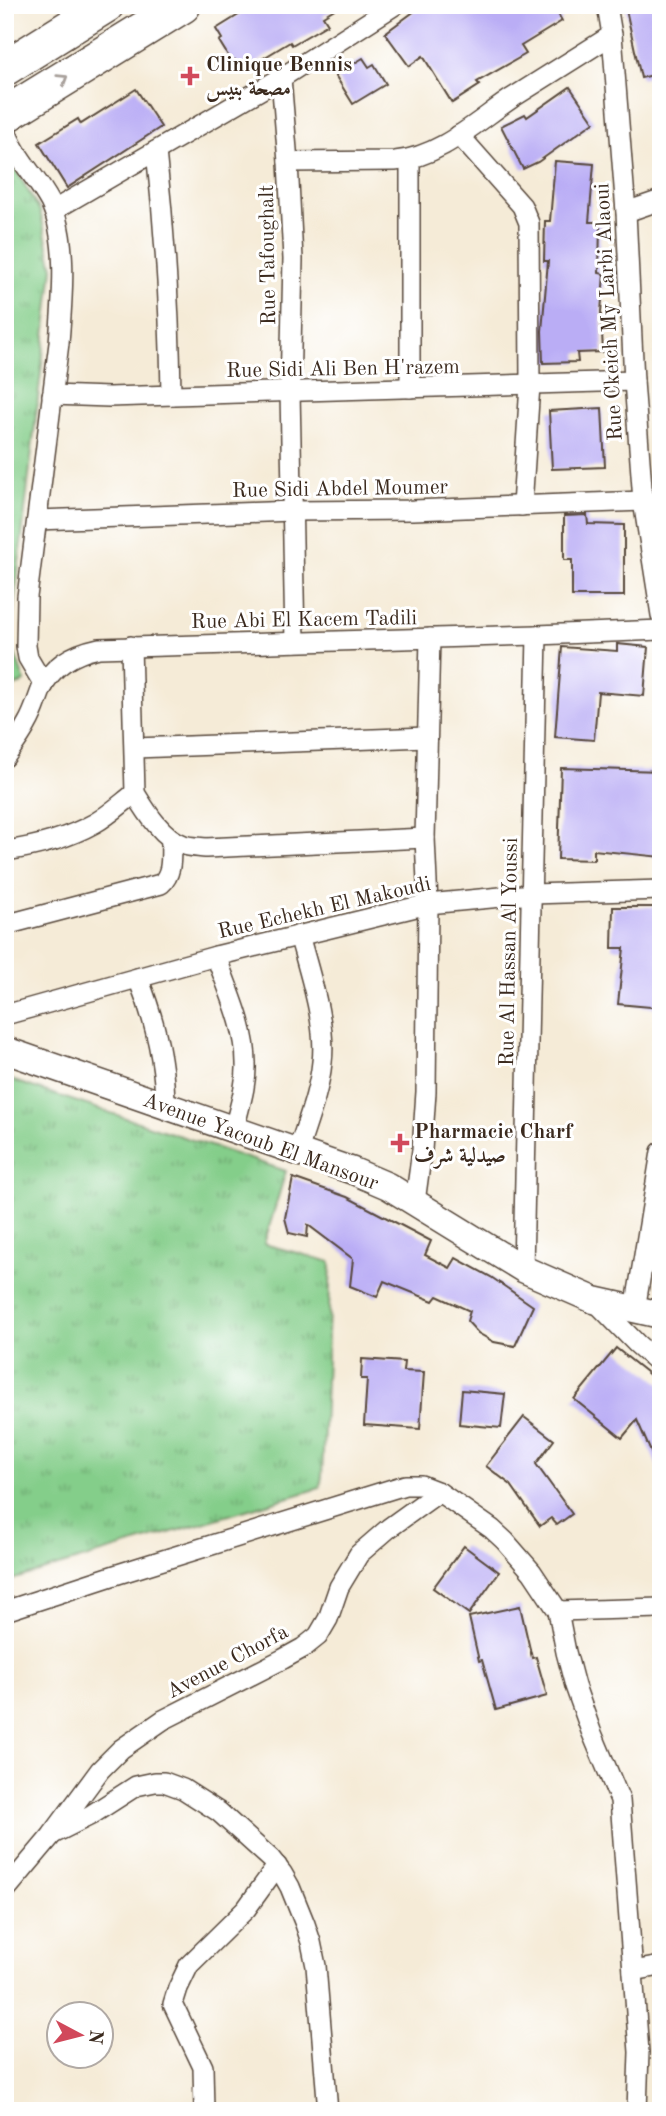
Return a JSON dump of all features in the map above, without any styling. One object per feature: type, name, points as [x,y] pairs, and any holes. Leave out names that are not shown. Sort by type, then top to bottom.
[{"type":"highway","points":[[5,68],[106,5]]},
{"type":"highway","points":[[6,132],[183,5]]},
{"type":"street","points":[[54,210],[281,78],[394,5]]},
{"type":"street","name":"Rue Ckeich My Larbi Alaoui","points":[[607,5],[612,35],[626,212],[643,501],[661,615]]},
{"type":"street","points":[[288,162],[410,160],[437,149],[612,35]]},
{"type":"street","name":"Rue Tafoughalt","points":[[281,78],[293,259],[290,392],[295,642]]},
{"type":"street","points":[[6,132],[54,210],[60,236],[62,294],[25,633],[28,658],[44,685]]},
{"type":"street","points":[[459,135],[522,206],[529,223],[530,385],[522,506]]},
{"type":"street","points":[[156,151],[163,212],[171,395]]},
{"type":"street","points":[[410,160],[410,388]]},
{"type":"street","points":[[626,212],[661,200]]},
{"type":"street","name":"Rue Sidi Ali Ben H'razem","points":[[52,395],[109,397],[634,381]]},
{"type":"street","name":"Rue Sidi Abdel Moumer","points":[[37,520],[643,501]]},
{"type":"street","name":"Rue Abi El Kacem Tadili","points":[[5,757],[27,724],[44,685],[57,668],[68,658],[99,648],[661,629]]},
{"type":"street","name":"Rue Al Hassan Al Youssi","points":[[523,1269],[537,635]]},
{"type":"street","points":[[415,1202],[422,1150],[425,1092],[428,904],[425,838],[429,638]]},
{"type":"street","points":[[131,646],[135,793],[170,839],[184,845],[206,848],[425,838]]},
{"type":"street","points":[[135,748],[427,737]]},
{"type":"street","points":[[5,851],[22,849],[94,823],[135,793]]},
{"type":"street","points":[[5,925],[161,884],[168,877],[170,869],[170,839]]},
{"type":"street","name":"Rue Echekh El Makoudi","points":[[5,1015],[216,956],[428,904],[532,894],[661,890]]},
{"type":"street","points":[[298,1151],[317,1089],[323,1041],[299,935]]},
{"type":"street","points":[[216,956],[238,1020],[246,1061],[246,1077],[234,1129]]},
{"type":"street","points":[[138,978],[162,1055],[165,1107]]},
{"type":"street","name":"Avenue Yacoub El Mansour","points":[[5,1050],[353,1171],[388,1186],[523,1269],[594,1300],[661,1315]]},
{"type":"street","points":[[635,1310],[661,1152]]},
{"type":"street","points":[[594,1300],[661,1365]]},
{"type":"street","points":[[5,1611],[393,1487],[421,1485],[439,1492],[492,1529],[532,1572],[558,1611],[572,1677],[620,1801],[639,2052],[637,2111]]},
{"type":"street","name":"Avenue Chorfa","points":[[5,1891],[52,1835],[100,1770],[121,1749],[163,1720],[283,1659],[318,1636],[328,1619],[339,1587],[359,1554],[389,1528],[439,1492]]},
{"type":"street","points":[[558,1611],[661,1608]]},
{"type":"street","points":[[52,1835],[91,1815],[136,1786],[164,1782],[183,1789],[219,1812],[254,1842],[277,1866],[290,1888],[305,1924],[316,1966],[328,2111]]},
{"type":"street","points":[[204,2111],[203,2067],[173,2004],[189,1965],[246,1909],[277,1866]]},
{"type":"street","points":[[633,1971],[661,1966]]},
{"type":"green space","points":[[8,157],[40,211],[53,268],[10,640],[25,682],[5,691],[5,159]]},
{"type":"green space","points":[[5,1078],[286,1171],[264,1244],[331,1262],[320,1488],[5,1582]]},
{"type":"building","points":[[264,5],[341,5],[323,16],[328,24],[292,45],[290,42],[242,71],[235,60],[232,62],[219,41],[222,39],[216,29],[250,8],[252,12]]},
{"type":"building","points":[[423,5],[553,5],[562,21],[521,46],[526,54],[477,82],[480,85],[452,103],[423,56],[409,66],[385,33]]},
{"type":"building","points":[[625,5],[661,5],[661,73],[641,78]]},
{"type":"building","points":[[363,58],[369,67],[374,64],[386,84],[353,104],[335,75]]},
{"type":"building","points":[[570,87],[594,122],[538,162],[523,169],[501,126],[525,114],[527,117]]},
{"type":"building","points":[[136,89],[161,127],[67,188],[39,143],[78,119],[81,124]]},
{"type":"building","points":[[555,161],[594,164],[589,222],[600,222],[599,273],[604,274],[601,312],[603,352],[577,353],[578,362],[543,363],[542,331],[548,261],[544,261],[545,221],[550,221]]},
{"type":"building","points":[[602,408],[605,467],[552,469],[549,411]]},
{"type":"building","points":[[587,515],[588,524],[624,525],[624,596],[572,596],[572,560],[564,560],[564,516]]},
{"type":"building","points":[[617,644],[648,647],[644,696],[598,692],[594,740],[555,737],[562,647],[617,651]]},
{"type":"building","points":[[561,768],[661,771],[661,857],[594,850],[594,860],[558,859]]},
{"type":"building","points":[[613,907],[661,907],[661,1008],[618,1004],[624,948],[612,948]]},
{"type":"building","points":[[293,1178],[347,1197],[431,1241],[425,1255],[450,1268],[456,1258],[491,1277],[533,1306],[515,1346],[494,1342],[478,1333],[467,1321],[470,1311],[437,1296],[433,1301],[384,1281],[377,1297],[350,1286],[353,1259],[308,1225],[307,1237],[289,1233],[285,1218]]},
{"type":"building","points":[[616,1348],[661,1384],[661,1475],[637,1420],[622,1438],[574,1399]]},
{"type":"building","points":[[362,1359],[404,1362],[403,1371],[424,1372],[420,1429],[364,1425],[367,1379],[361,1379]]},
{"type":"building","points":[[462,1390],[505,1394],[501,1428],[459,1424]]},
{"type":"building","points":[[524,1417],[554,1440],[536,1464],[572,1514],[557,1525],[551,1518],[540,1526],[511,1485],[486,1466]]},
{"type":"building","points":[[464,1546],[499,1572],[469,1614],[433,1588]]},
{"type":"building","points":[[520,1606],[532,1658],[536,1657],[547,1696],[496,1710],[482,1660],[479,1661],[469,1617]]},
{"type":"place","name":"Clinique Bennis مصحة بنيس","points":[[190,76]]},
{"type":"place","name":"Pharmacie Charf صيدلية شرف","points":[[400,1143]]}]
